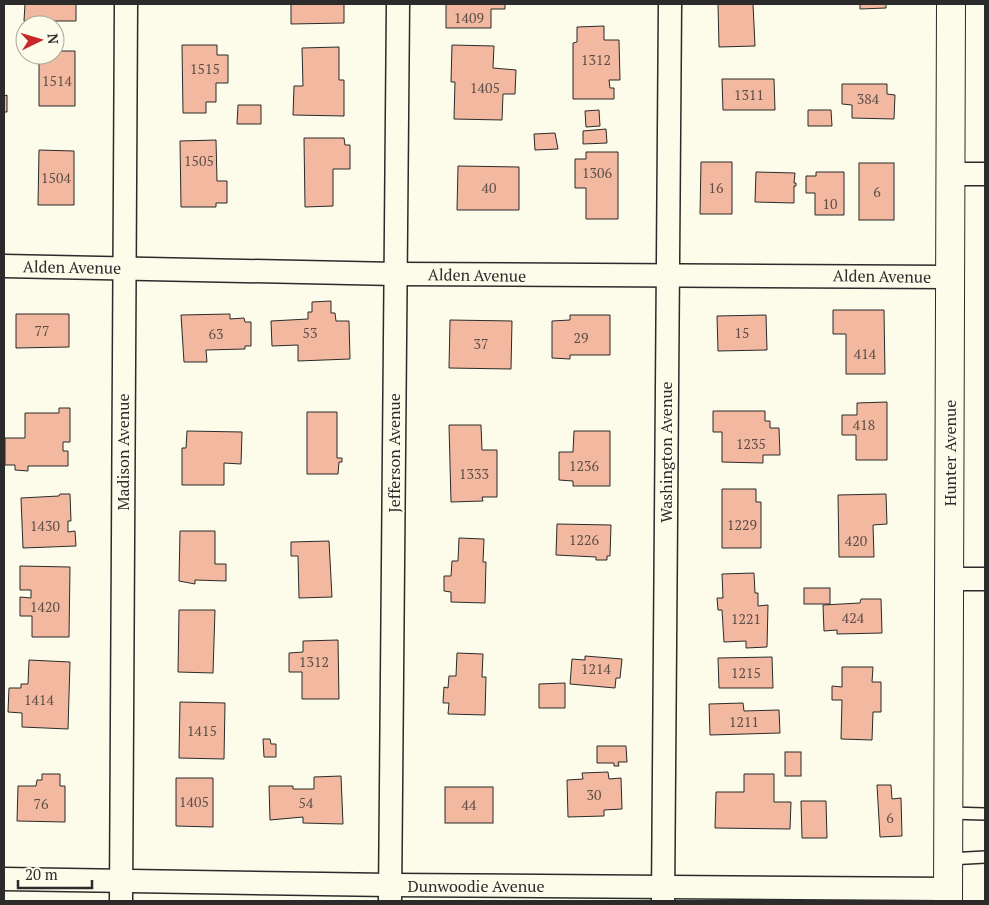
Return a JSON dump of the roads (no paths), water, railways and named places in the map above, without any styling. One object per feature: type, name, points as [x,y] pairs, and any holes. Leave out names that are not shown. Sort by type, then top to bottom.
[{"type":"street","name":"Madison Avenue","points":[[121,891],[126,4]]},
{"type":"street","name":"Jefferson Avenue","points":[[390,893],[398,4]]},
{"type":"street","name":"Washington Avenue","points":[[663,894],[670,4]]},
{"type":"street","name":"Hunter Avenue","points":[[948,895],[951,579],[951,4]]},
{"type":"street","points":[[950,174],[985,174]]},
{"type":"street","name":"Alden Avenue","points":[[4,266],[396,274],[950,277]]},
{"type":"street","points":[[951,579],[985,579]]},
{"type":"street","name":"Dunwoodie Avenue","points":[[4,879],[121,891],[948,895]]},
{"type":"lane","points":[[949,813],[985,814]]},
{"type":"lane","points":[[948,859],[985,857]]}]
